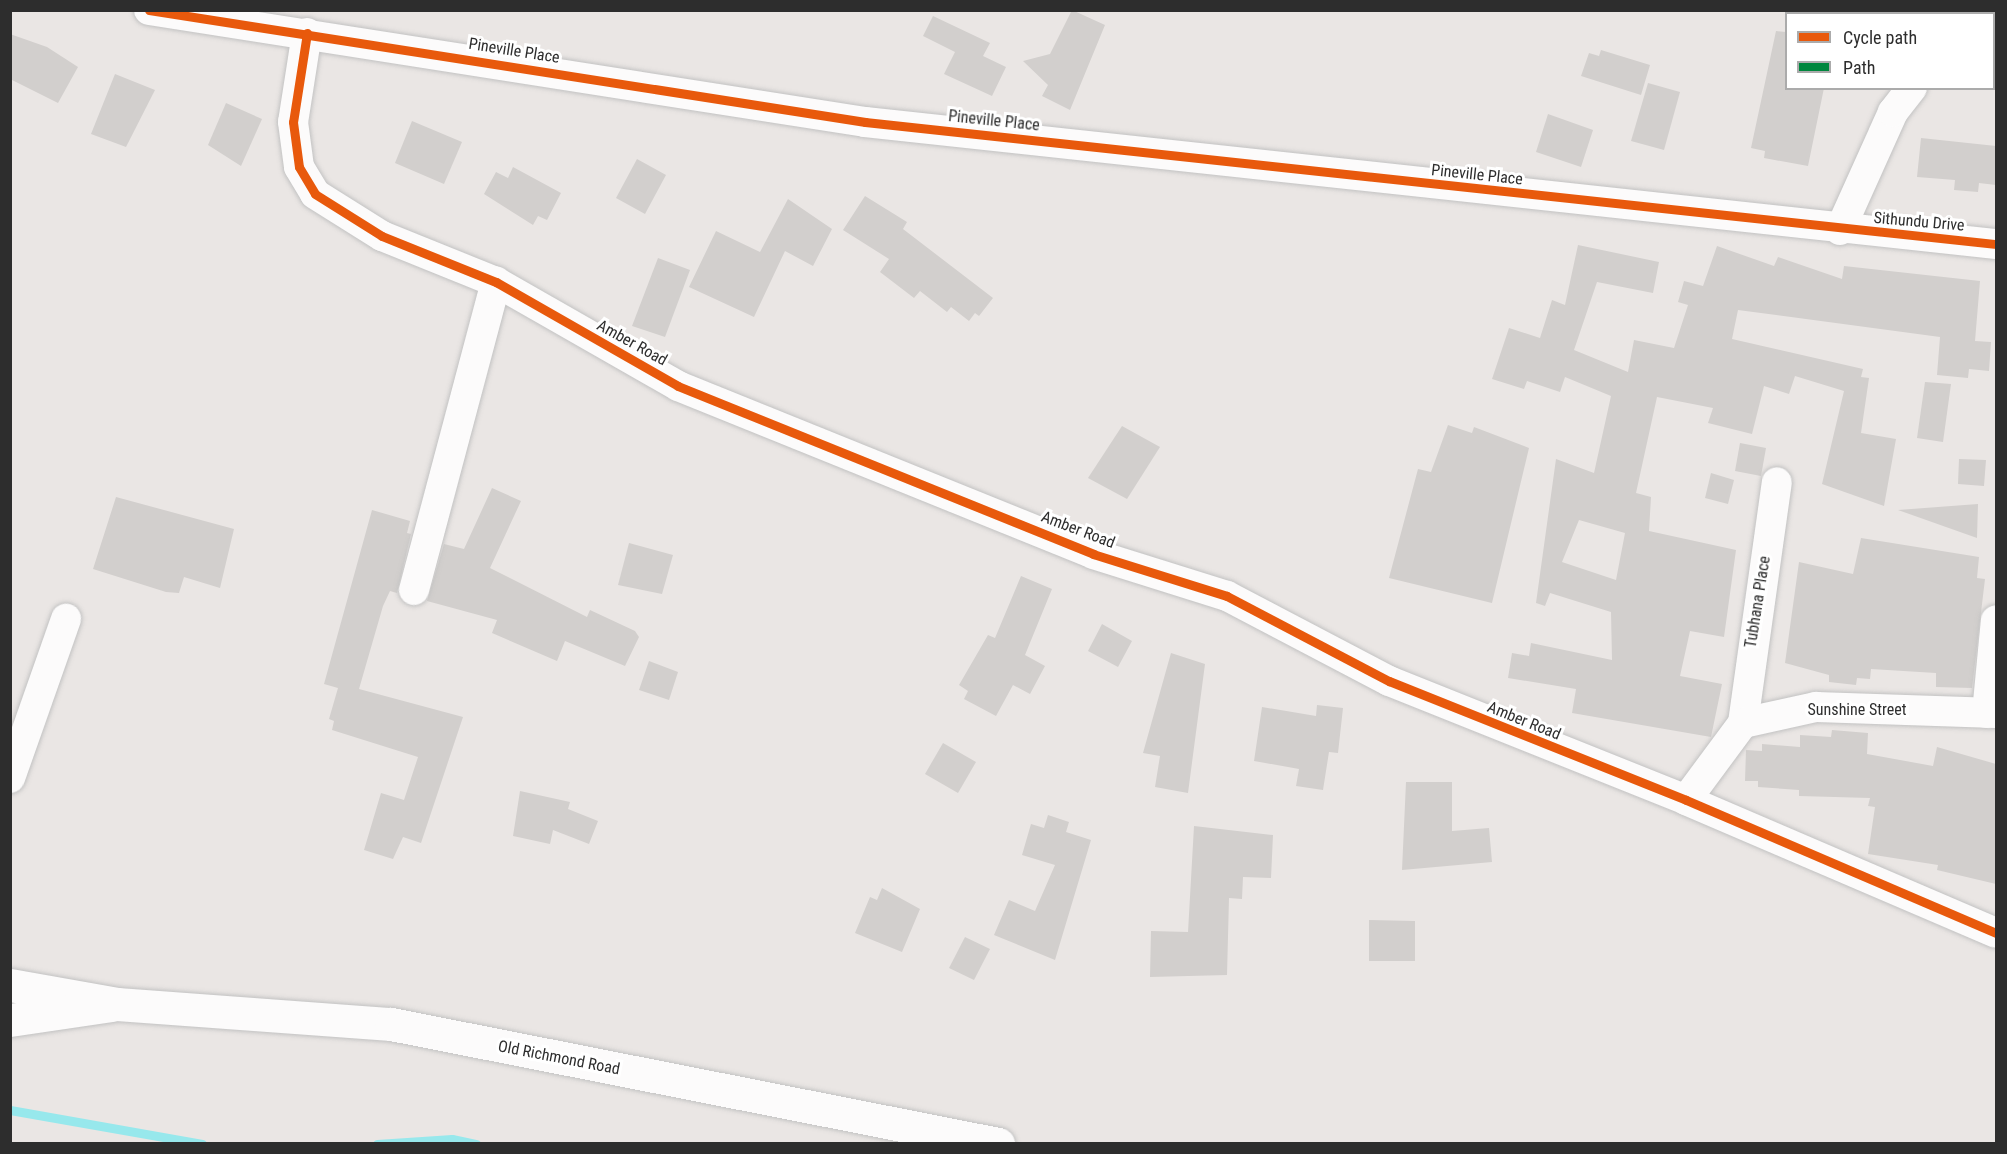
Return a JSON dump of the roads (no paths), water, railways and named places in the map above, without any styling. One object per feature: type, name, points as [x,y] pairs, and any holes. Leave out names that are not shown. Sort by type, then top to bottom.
[{"type":"street","name":"Pineville Place","points":[[149,10],[866,122],[1840,230]]},
{"type":"street","name":"Amber Road","points":[[307,33],[293,122],[299,167],[315,194],[382,236],[496,282],[678,386],[1093,554],[1227,596],[1389,681],[1686,800],[1996,933]]},
{"type":"street","points":[[1840,230],[1893,112],[1910,90]]},
{"type":"street","name":"Sithundu Drive","points":[[1840,230],[1996,244]]},
{"type":"street","points":[[414,590],[496,282]]},
{"type":"street","name":"Tubhana Place","points":[[1743,723],[1777,482]]},
{"type":"street","points":[[10,778],[66,619]]},
{"type":"street","points":[[1992,713],[1996,620]]},
{"type":"street","name":"Sunshine Street","points":[[1743,723],[1816,707],[1992,713]]},
{"type":"street","points":[[1686,800],[1743,723]]},
{"type":"street","name":"Old Richmond Road","points":[[10,985],[117,1004],[391,1024],[998,1143]]},
{"type":"street","name":"Old Richmond Road","points":[[10,1020],[117,1004]]},
{"type":"waterway","points":[[10,1110],[202,1144]]},
{"type":"waterway","points":[[377,1144],[452,1139],[476,1144]]}]
